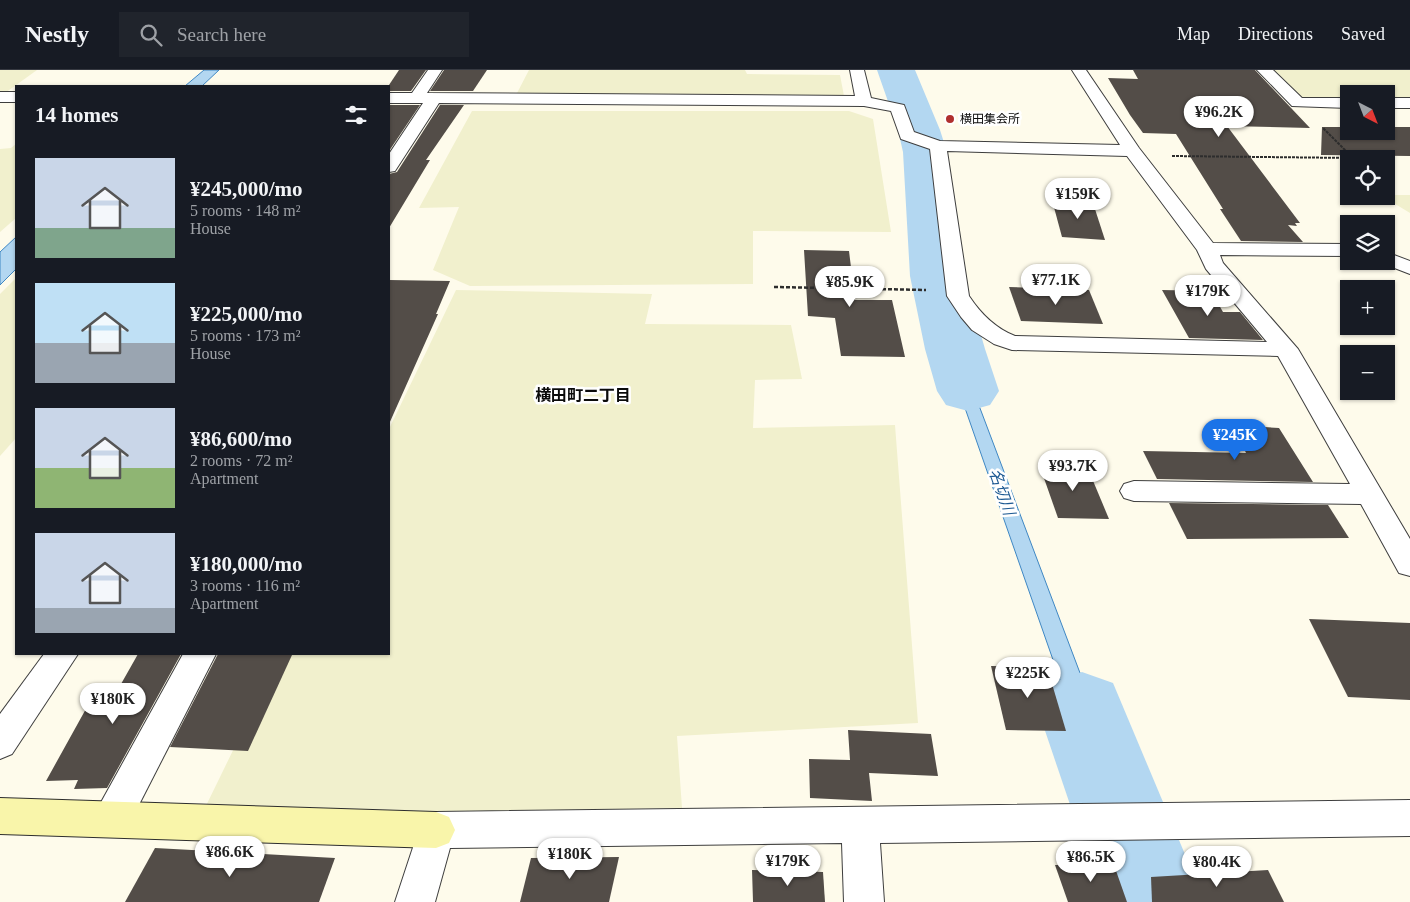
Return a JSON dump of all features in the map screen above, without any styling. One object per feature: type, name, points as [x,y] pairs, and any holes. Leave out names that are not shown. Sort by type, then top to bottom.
[{"type":"street","points":[[416,99],[435,70]]},
{"type":"street","points":[[857,70],[864,100]]},
{"type":"street","points":[[1079,70],[1134,153],[1207,249],[1213,265],[1286,348],[1410,565]]},
{"type":"street","points":[[1264,70],[1298,103],[1340,103]]},
{"type":"street","points":[[0,97],[15,97]]},
{"type":"street","points":[[390,98],[864,100],[898,108],[907,135],[938,146],[1134,153]]},
{"type":"street","points":[[390,165],[434,99]]},
{"type":"street","points":[[1395,103],[1410,103]]},
{"type":"street","points":[[938,146],[958,296],[970,316],[992,335],[1012,343],[1286,348]]},
{"type":"street","points":[[1207,249],[1340,250]]},
{"type":"street","points":[[1395,262],[1410,268]]},
{"type":"street","points":[[1134,490],[1370,494]]},
{"type":"street","points":[[0,744],[61,655]]},
{"type":"street","points":[[112,819],[199,655]]},
{"type":"street","points":[[0,816],[436,830],[1410,818]]},
{"type":"street","points":[[860,825],[864,902]]},
{"type":"street","points":[[414,902],[436,830]]},
{"type":"path","points":[[1134,153],[1353,158],[1298,103]]},
{"type":"path","points":[[774,287],[935,290]]},
{"type":"green space","points":[[0,70],[37,70],[5,93],[0,93]]},
{"type":"green space","points":[[529,70],[745,70],[747,74],[840,75],[844,96],[516,95]]},
{"type":"green space","points":[[1273,70],[1410,70],[1410,99],[1395,99],[1395,85],[1340,85],[1340,100],[1304,100]]},
{"type":"green space","points":[[472,111],[849,111],[873,119],[891,232],[753,231],[753,284],[470,286],[433,270],[459,207],[419,208]]},
{"type":"green space","points":[[15,145],[15,219],[0,232],[0,149],[11,148]]},
{"type":"green space","points":[[1395,195],[1410,195],[1410,213],[1395,204]]},
{"type":"green space","points":[[15,279],[15,439],[0,456],[0,294]]},
{"type":"green space","points":[[456,290],[652,294],[645,324],[791,325],[802,379],[755,380],[753,428],[895,425],[918,723],[677,736],[682,808],[201,816],[280,655],[390,655],[390,427]]},
{"type":"water","points":[[204,70],[219,70],[203,85],[186,85]]},
{"type":"water","points":[[891,70],[900,70],[927,136],[917,137]]},
{"type":"water","points":[[919,155],[931,155],[948,287],[932,286]]},
{"type":"water","points":[[15,238],[15,270],[0,285],[0,252]]},
{"type":"water","points":[[934,298],[948,299],[972,387],[1128,800],[1102,800],[958,388]]},
{"type":"water","points":[[1131,872],[1154,877],[1164,902],[1142,902]]},
{"type":"building","points":[[399,70],[426,70],[411,91],[390,91],[389,85]]},
{"type":"building","points":[[444,70],[487,70],[473,91],[430,91]]},
{"type":"building","points":[[1133,70],[1255,70],[1310,128],[1227,126],[1300,223],[1295,223],[1297,226],[1288,225],[1303,242],[1241,241],[1176,134],[1143,133],[1130,115],[1108,78],[1138,79]]},
{"type":"building","points":[[390,105],[420,105],[390,150]]},
{"type":"building","points":[[440,105],[464,105],[426,160],[430,160],[390,226],[390,174],[397,172]]},
{"type":"building","points":[[1322,127],[1340,127],[1340,140],[1395,140],[1395,127],[1410,127],[1410,156],[1395,156],[1395,150],[1340,150],[1340,155],[1321,155]]},
{"type":"building","points":[[1052,200],[1093,203],[1105,240],[1062,237]]},
{"type":"building","points":[[804,250],[849,251],[855,300],[892,300],[905,357],[841,356],[835,318],[808,316]]},
{"type":"building","points":[[390,280],[450,281],[436,314],[438,314],[390,422]]},
{"type":"building","points":[[1009,287],[1089,290],[1103,324],[1021,321]]},
{"type":"building","points":[[1162,290],[1211,291],[1223,312],[1240,312],[1263,340],[1189,338]]},
{"type":"building","points":[[1233,425],[1279,428],[1313,482],[1157,479],[1143,451],[1246,453]]},
{"type":"building","points":[[1039,464],[1086,464],[1109,519],[1058,518]]},
{"type":"building","points":[[1169,503],[1328,505],[1349,538],[1187,539]]},
{"type":"building","points":[[1309,619],[1410,623],[1410,700],[1348,697]]},
{"type":"building","points":[[137,655],[180,655],[107,788],[74,789],[78,780],[46,781],[87,707],[108,707]]},
{"type":"building","points":[[217,655],[292,655],[248,751],[170,747]]},
{"type":"building","points":[[991,666],[1047,667],[1066,731],[1006,730]]},
{"type":"building","points":[[848,730],[931,734],[938,776],[869,773],[872,801],[810,798],[809,759],[850,760]]},
{"type":"building","points":[[155,848],[335,858],[319,902],[125,902]]},
{"type":"building","points":[[619,857],[609,902],[520,902],[531,858]]},
{"type":"building","points":[[1055,865],[1114,865],[1127,902],[1068,902]]},
{"type":"building","points":[[752,870],[823,872],[825,902],[753,902]]},
{"type":"building","points":[[1268,870],[1284,902],[1152,902],[1151,877]]},
{"type":"waterway","name":"名切川","points":[[896,70],[919,130],[925,152],[937,276],[955,349],[968,391]]},
{"type":"waterway","name":"名切川","points":[[1082,710],[1154,902]]},
{"type":"place","name":"横田集会所","points":[[950,119]]},
{"type":"district","name":"横田町二丁目","points":[[583,395]]}]
